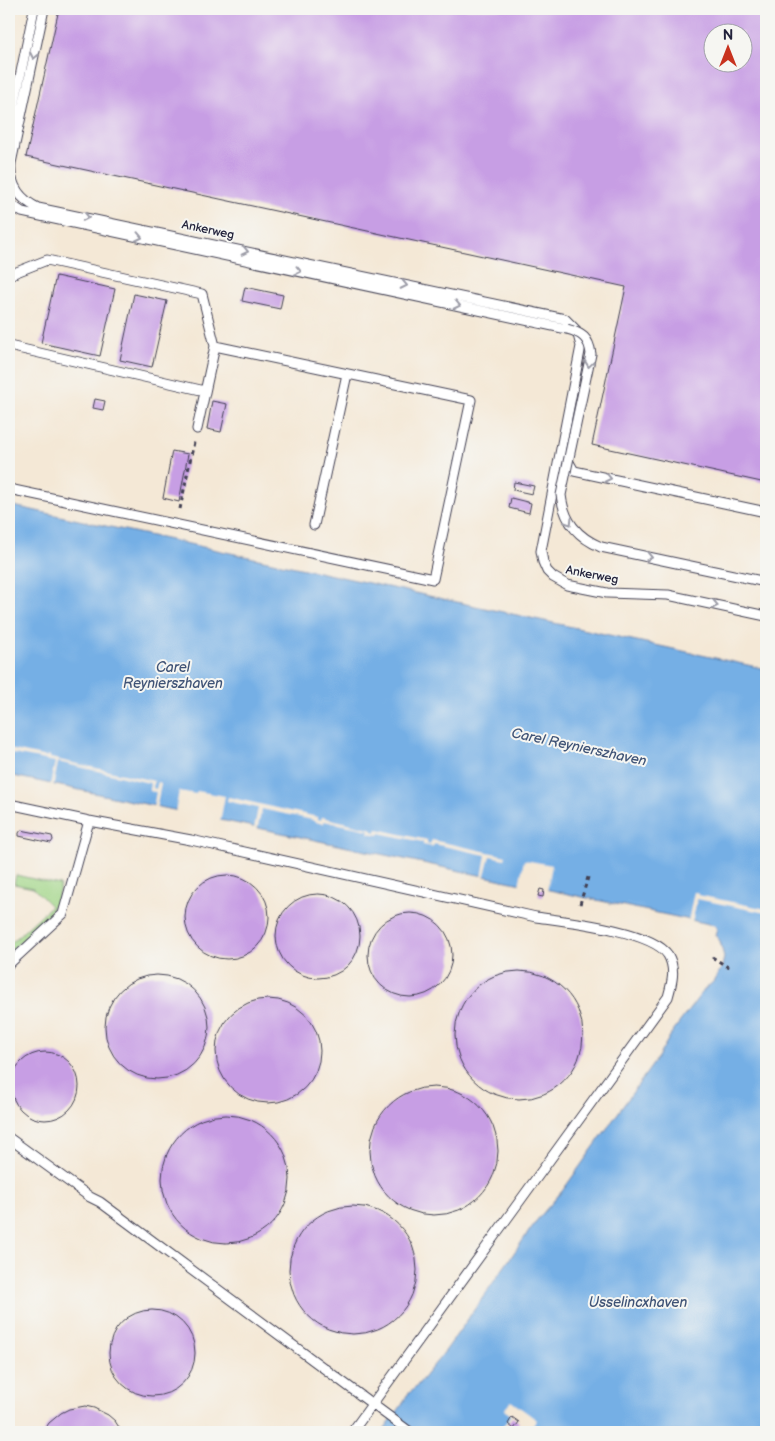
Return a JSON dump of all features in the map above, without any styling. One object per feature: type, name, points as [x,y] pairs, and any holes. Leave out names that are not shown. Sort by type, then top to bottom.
[{"type":"lane","points":[[9,130],[34,9]]},
{"type":"lane","name":"Ankerweg","points":[[44,9],[11,163],[12,180],[15,188],[24,200],[38,208],[565,319],[577,331],[581,346],[541,551],[543,562],[553,577],[567,585],[607,593],[668,595],[766,616]]},
{"type":"lane","name":"Ankerweg","points":[[9,203],[22,212],[579,332],[588,341],[591,354],[561,494],[569,523],[588,542],[601,547],[766,582]]},
{"type":"lane","points":[[9,275],[47,260],[202,294],[214,346],[197,429]]},
{"type":"lane","points":[[9,346],[205,391]]},
{"type":"lane","points":[[9,489],[433,580],[471,400],[214,346]]},
{"type":"lane","points":[[314,525],[347,374]]},
{"type":"lane","points":[[562,443],[567,460],[574,471],[766,512]]},
{"type":"lane","points":[[9,804],[191,840],[536,917],[587,924],[627,934],[652,943],[662,948],[668,956],[672,966],[673,979],[668,997],[352,1432]]},
{"type":"lane","points":[[9,964],[63,914],[89,821]]},
{"type":"lane","points":[[9,1138],[90,1197],[100,1202],[410,1432]]},
{"type":"path","points":[[176,525],[197,429]]},
{"type":"path","points":[[580,904],[589,874]]},
{"type":"path","points":[[712,957],[731,969]]},
{"type":"green space","points":[[16,875],[60,885],[54,906],[48,915],[34,931],[9,952],[9,945],[51,906],[33,888],[14,884]]},
{"type":"water","name":"Carel Reynierszhaven","points":[[9,505],[766,669],[766,1432],[382,1432],[407,1395],[416,1387],[446,1350],[537,1220],[563,1190],[658,1057],[673,1031],[704,990],[713,982],[722,967],[724,957],[720,941],[715,935],[717,928],[714,925],[9,775]]},
{"type":"pier","points":[[9,749],[46,757],[47,755],[50,758],[154,781],[153,788],[156,789],[158,782],[161,783],[156,809],[153,808],[156,792],[149,791],[150,783],[58,762],[53,787],[50,786],[55,762],[9,753]]},
{"type":"pier","points":[[179,791],[196,794],[197,791],[225,796],[220,822],[175,813]]},
{"type":"pier","points":[[228,797],[317,817],[317,819],[321,820],[322,817],[373,829],[372,831],[376,832],[377,829],[427,840],[427,843],[430,844],[432,840],[506,856],[505,859],[490,856],[484,879],[482,878],[486,855],[434,844],[433,847],[423,845],[423,842],[380,833],[379,835],[368,833],[369,830],[324,821],[323,824],[262,809],[257,830],[254,829],[258,808],[227,801]]},
{"type":"pier","points":[[524,860],[552,865],[547,892],[519,886]]},
{"type":"pier","points":[[694,892],[699,893],[698,895],[766,909],[766,913],[697,899],[692,923],[688,922]]},
{"type":"pier","points":[[511,1401],[537,1420],[528,1432],[499,1432],[511,1415],[504,1410]]},
{"type":"building","points":[[59,9],[766,9],[766,483],[592,445],[626,287],[26,157]]},
{"type":"building","points":[[56,276],[115,289],[100,356],[41,343]]},
{"type":"building","points":[[245,287],[283,295],[280,309],[242,301]]},
{"type":"building","points":[[134,294],[167,301],[152,367],[120,360]]},
{"type":"building","points":[[95,399],[105,401],[103,410],[93,408]]},
{"type":"building","points":[[212,401],[227,404],[221,432],[207,429]]},
{"type":"building","points":[[172,451],[188,454],[179,502],[163,498]]},
{"type":"building","points":[[514,482],[534,486],[532,494],[513,490]]},
{"type":"building","points":[[511,498],[531,503],[529,513],[509,508]]},
{"type":"building","points":[[21,830],[52,836],[53,840],[51,843],[19,836]]},
{"type":"building","points":[[227,875],[243,878],[257,887],[266,901],[269,917],[266,933],[257,947],[243,956],[227,959],[211,956],[197,947],[188,933],[185,917],[188,901],[197,887],[211,878]]},
{"type":"building","points":[[540,889],[544,890],[543,897],[538,896]]},
{"type":"building","points":[[318,894],[334,897],[348,906],[357,920],[360,936],[357,952],[348,966],[334,975],[318,978],[302,975],[288,966],[279,952],[276,936],[279,920],[288,906],[302,897]]},
{"type":"building","points":[[402,913],[418,913],[434,920],[445,931],[452,947],[449,971],[440,985],[434,990],[418,997],[402,997],[386,990],[375,979],[368,963],[368,947],[375,931],[386,920]]},
{"type":"building","points":[[519,971],[532,972],[544,976],[564,990],[578,1010],[582,1022],[582,1048],[578,1060],[564,1080],[544,1094],[532,1098],[519,1099],[506,1098],[494,1094],[474,1080],[460,1060],[456,1048],[455,1035],[456,1022],[460,1010],[474,990],[494,976],[506,972]]},
{"type":"building","points":[[157,975],[177,979],[186,983],[194,990],[201,998],[205,1007],[209,1027],[205,1047],[201,1056],[194,1064],[186,1071],[177,1075],[157,1079],[137,1075],[128,1071],[120,1064],[113,1056],[109,1047],[105,1027],[109,1007],[113,998],[120,990],[128,983],[137,979]]},
{"type":"building","points":[[268,999],[288,1003],[297,1007],[305,1014],[312,1022],[316,1031],[320,1051],[316,1071],[312,1080],[305,1088],[297,1095],[288,1099],[268,1103],[248,1099],[239,1095],[231,1088],[224,1080],[220,1071],[216,1051],[220,1031],[224,1022],[231,1014],[239,1007],[248,1003]]},
{"type":"building","points":[[45,1052],[58,1055],[69,1062],[76,1073],[79,1086],[76,1099],[69,1110],[58,1117],[45,1120],[32,1117],[21,1110],[14,1099],[11,1086],[14,1073],[21,1062],[32,1055]]},
{"type":"building","points":[[434,1087],[458,1092],[470,1098],[479,1106],[487,1115],[493,1127],[498,1151],[493,1175],[487,1187],[479,1196],[470,1204],[458,1210],[434,1215],[410,1210],[398,1204],[389,1196],[381,1187],[375,1175],[370,1151],[375,1127],[381,1115],[389,1106],[398,1098],[410,1092]]},
{"type":"building","points":[[226,1115],[250,1120],[271,1134],[285,1155],[290,1179],[285,1203],[271,1224],[250,1238],[226,1243],[202,1238],[181,1224],[167,1203],[162,1179],[167,1155],[181,1134],[202,1120]]},
{"type":"building","points":[[353,1206],[377,1211],[398,1225],[412,1246],[417,1270],[412,1294],[398,1315],[377,1329],[353,1334],[329,1329],[308,1315],[294,1294],[289,1270],[294,1246],[308,1225],[329,1211]]},
{"type":"building","points":[[152,1310],[168,1314],[182,1323],[191,1337],[195,1353],[191,1369],[182,1383],[168,1392],[152,1396],[136,1392],[122,1383],[113,1369],[109,1353],[113,1337],[122,1323],[136,1314]]},
{"type":"building","points":[[85,1406],[108,1415],[115,1421],[122,1432],[43,1432],[49,1423],[61,1413],[69,1409]]},
{"type":"building","points":[[512,1417],[519,1422],[514,1429],[508,1424]]},
{"type":"water label","name":"Usselincxhaven","points":[[638,1302]]}]
